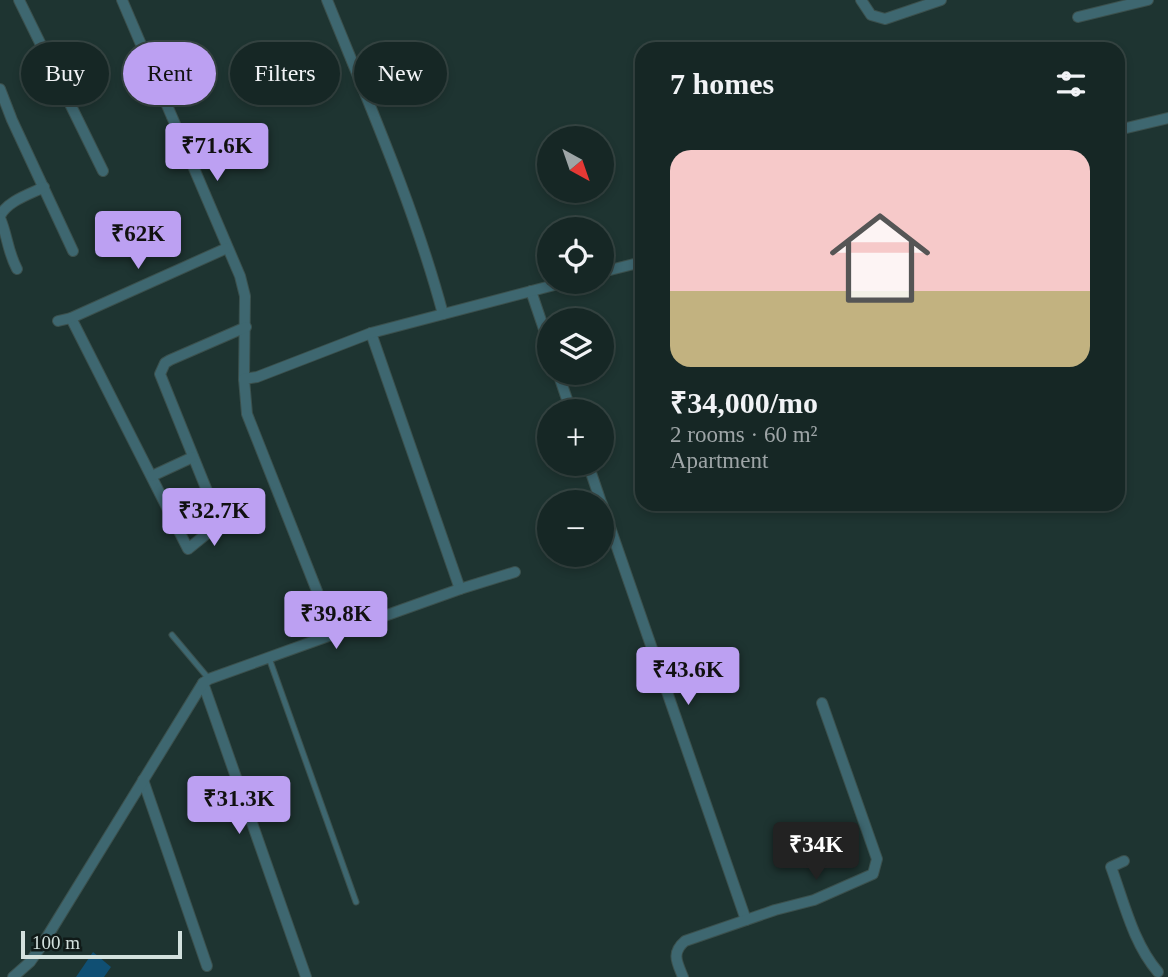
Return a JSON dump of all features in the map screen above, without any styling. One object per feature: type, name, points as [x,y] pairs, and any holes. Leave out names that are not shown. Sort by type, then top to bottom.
[{"type":"street","points":[[19,0],[103,171]]},
{"type":"street","points":[[122,0],[240,276],[245,296],[244,379],[247,414],[334,634]]},
{"type":"street","points":[[327,0],[405,194],[443,313]]},
{"type":"street","points":[[862,0],[871,15],[885,19],[942,0]]},
{"type":"street","points":[[1078,18],[1147,0]]},
{"type":"street","points":[[0,89],[73,251]]},
{"type":"street","points":[[1125,128],[1168,118]]},
{"type":"street","points":[[17,269],[8,252],[0,217],[3,210],[15,201],[44,187]]},
{"type":"street","points":[[58,321],[71,318],[228,248]]},
{"type":"street","points":[[614,269],[635,264]]},
{"type":"street","points":[[244,379],[257,377],[371,333],[537,289]]},
{"type":"street","points":[[531,291],[537,309]]},
{"type":"street","points":[[71,318],[188,549],[220,523],[160,374],[170,359],[246,327]]},
{"type":"street","points":[[371,333],[460,589]]},
{"type":"street","points":[[152,476],[193,457]]},
{"type":"street","points":[[614,538],[746,920]]},
{"type":"street","points":[[13,977],[42,945],[206,681],[460,589],[515,572]]},
{"type":"street","points":[[206,681],[306,977]]},
{"type":"street","points":[[683,977],[675,958],[679,946],[685,941],[814,900],[873,874],[877,859],[822,703]]},
{"type":"street","points":[[143,780],[207,966]]},
{"type":"street","points":[[1124,861],[1111,867],[1139,942],[1156,975],[1168,963]]},
{"type":"lane","points":[[172,635],[206,681]]},
{"type":"lane","points":[[269,657],[356,902]]},
{"type":"water","points":[[93,952],[111,967],[104,977],[76,977]]}]
